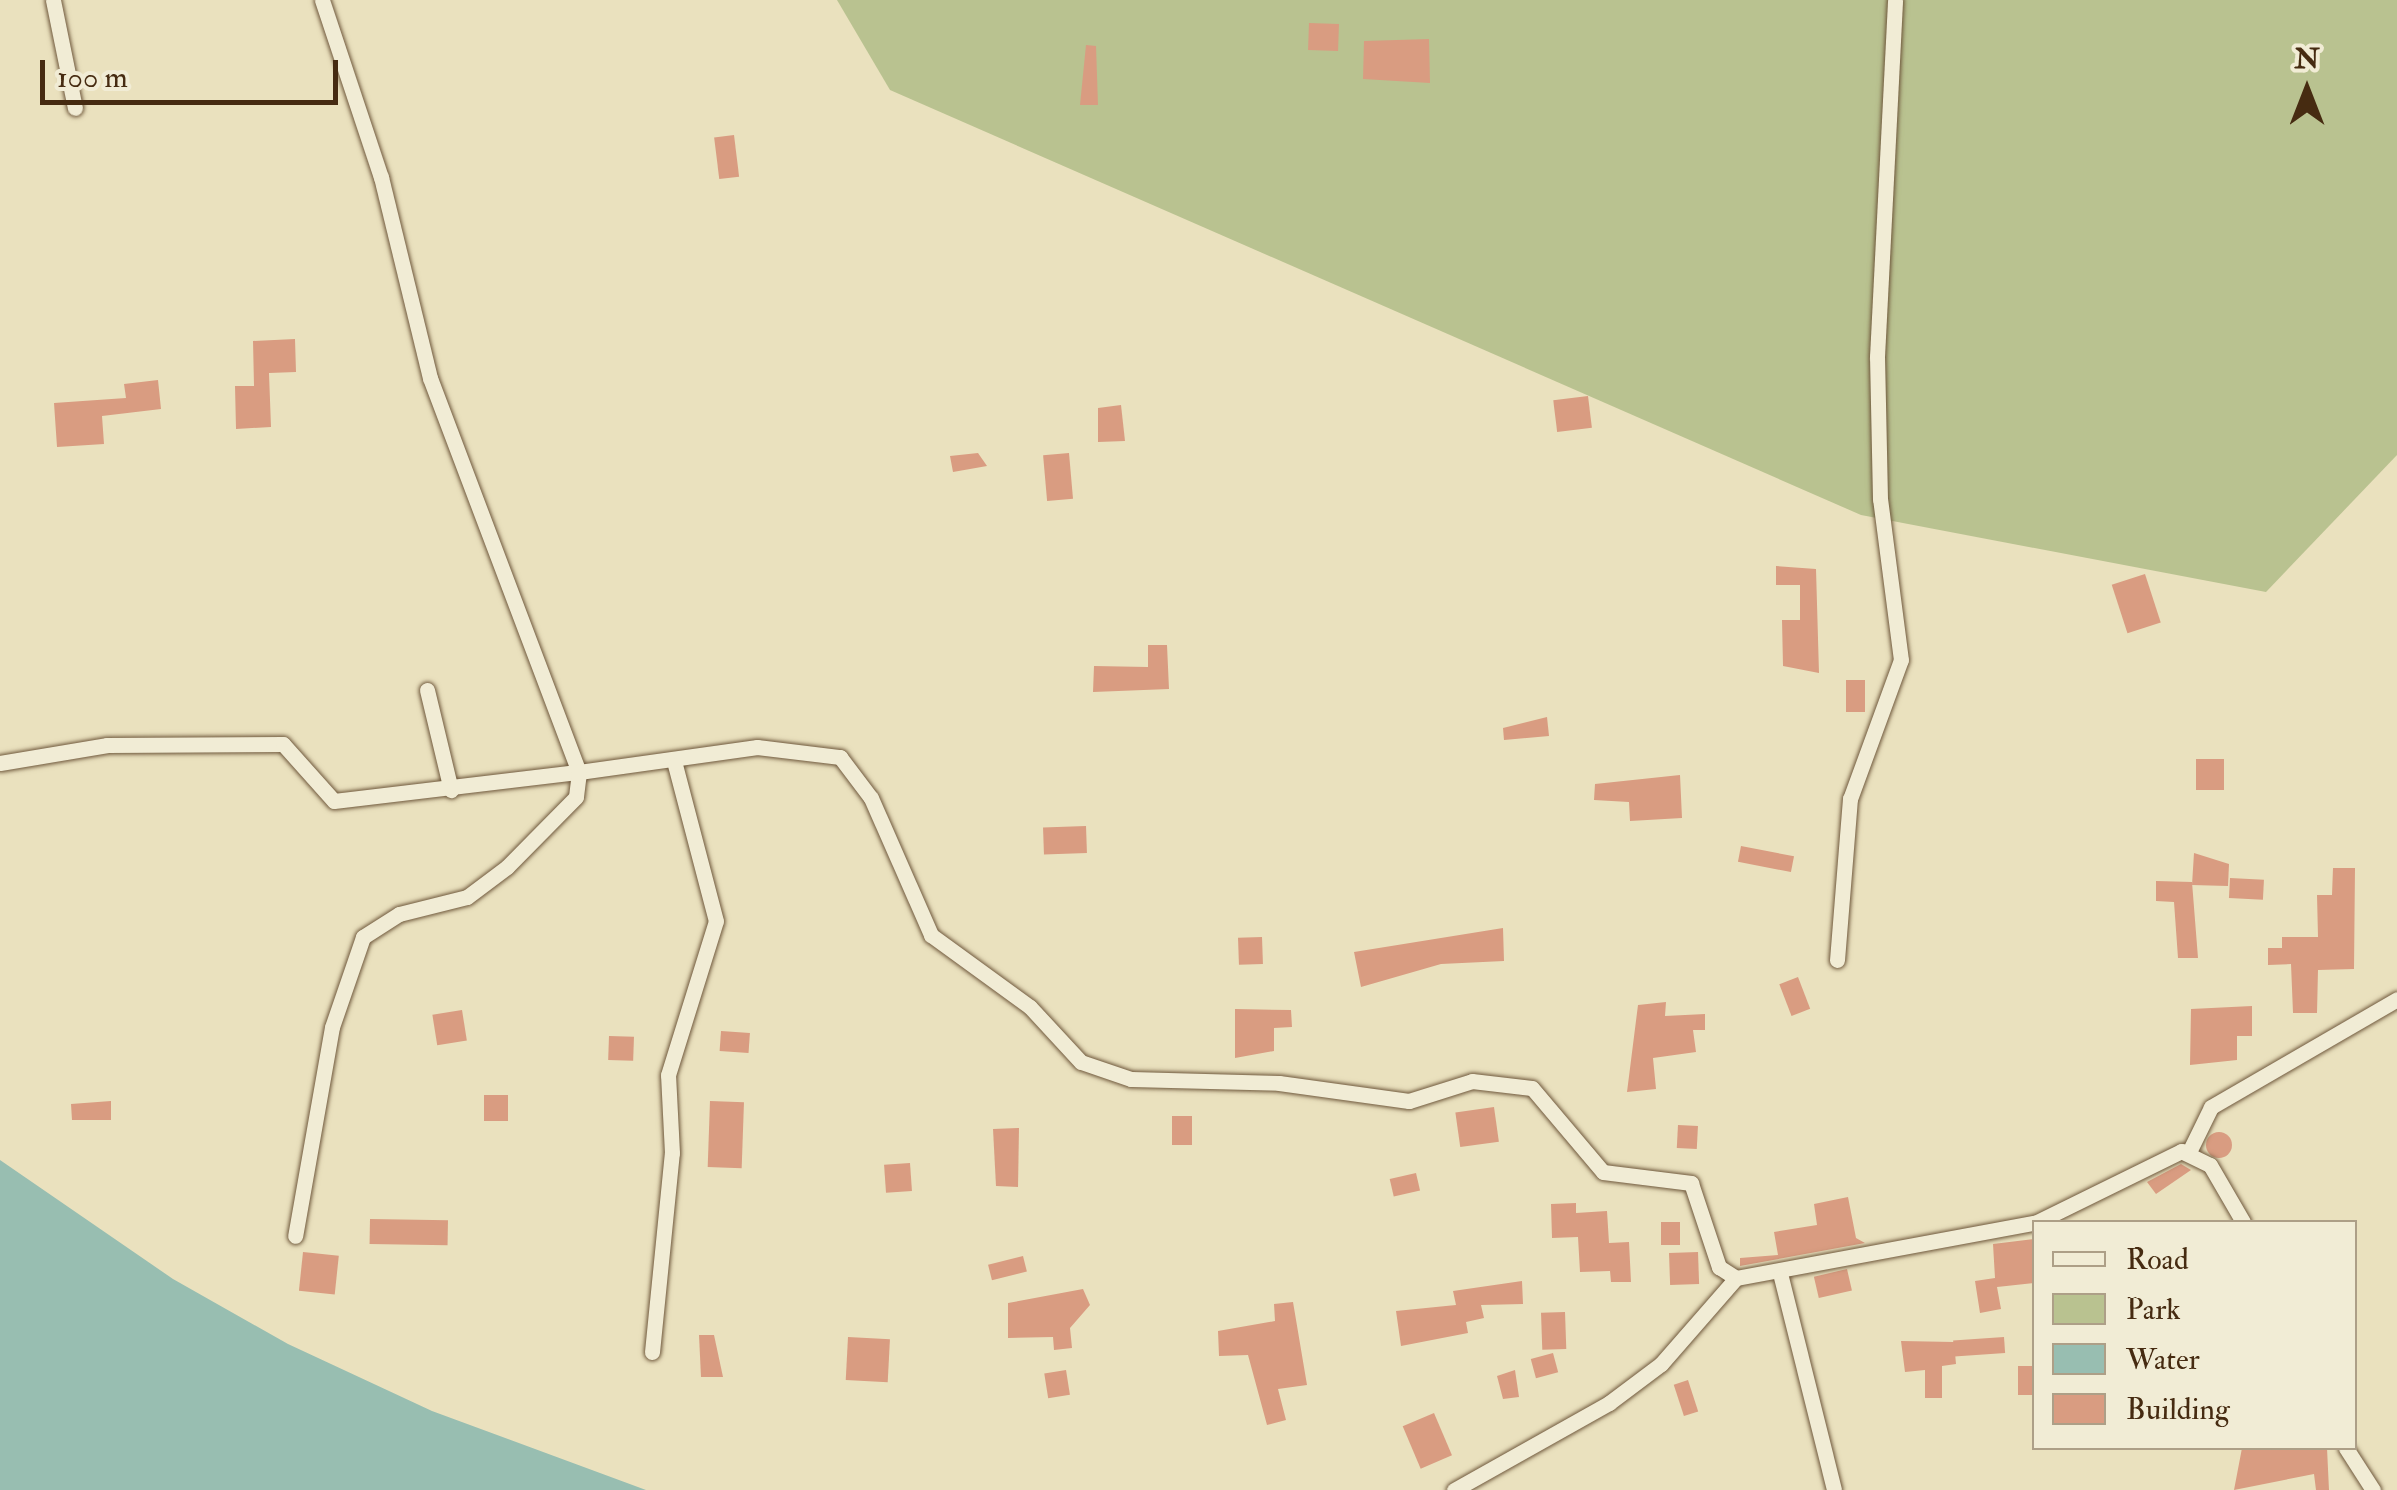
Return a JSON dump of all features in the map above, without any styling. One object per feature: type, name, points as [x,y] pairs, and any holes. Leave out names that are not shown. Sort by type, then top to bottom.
[{"type":"street","points":[[52,0],[75,108]]},
{"type":"street","points":[[295,1236],[332,1027],[362,937],[399,914],[467,897],[507,867],[576,797],[578,772],[430,378],[381,177],[322,0]]},
{"type":"street","points":[[1837,960],[1850,799],[1901,660],[1880,499],[1877,358],[1895,0]]},
{"type":"street","points":[[427,690],[451,790]]},
{"type":"street","points":[[0,763],[107,746],[283,744],[326,799],[451,790],[578,772],[674,764],[756,747],[840,757],[871,798],[931,935],[1104,1075],[1409,1101],[1472,1082],[1532,1088],[1604,1172],[1691,1183],[1720,1266],[1736,1278],[1781,1277],[2032,1224]]},
{"type":"street","points":[[652,1352],[672,1153],[668,1075],[716,920],[709,866],[674,764]]},
{"type":"street","points":[[2042,1220],[2189,1152],[2211,1107],[2397,999]]},
{"type":"street","points":[[2189,1152],[2210,1165],[2243,1220]]},
{"type":"street","points":[[1781,1277],[1834,1490]]},
{"type":"street","points":[[1454,1490],[1610,1403],[1661,1364],[1736,1278]]},
{"type":"street","points":[[2347,1450],[2373,1490]]},
{"type":"green space","points":[[837,0],[2397,0],[2397,455],[2266,592],[1861,515],[890,90]]},
{"type":"water","points":[[0,1160],[173,1279],[288,1344],[432,1411],[646,1490],[0,1490]]},
{"type":"building","points":[[1309,23],[1339,24],[1338,51],[1308,50]]},
{"type":"building","points":[[1429,39],[1430,83],[1363,79],[1364,41]]},
{"type":"building","points":[[1086,45],[1096,46],[1098,105],[1080,105]]},
{"type":"building","points":[[734,135],[739,177],[719,179],[714,137]]},
{"type":"building","points":[[295,339],[296,372],[269,373],[271,427],[236,429],[235,386],[254,386],[253,341]]},
{"type":"building","points":[[158,380],[161,409],[102,416],[104,444],[57,447],[54,403],[126,398],[124,384]]},
{"type":"building","points":[[1588,396],[1592,428],[1557,432],[1553,400]]},
{"type":"building","points":[[1121,405],[1125,441],[1098,442],[1098,408]]},
{"type":"building","points":[[978,453],[987,466],[953,472],[950,456]]},
{"type":"building","points":[[1069,453],[1073,499],[1047,501],[1043,455]]},
{"type":"building","points":[[1776,566],[1816,569],[1819,673],[1783,666],[1782,620],[1800,620],[1800,585],[1776,585]]},
{"type":"building","points":[[2145,574],[2161,623],[2127,633],[2112,585]]},
{"type":"building","points":[[1148,645],[1167,645],[1169,689],[1093,692],[1094,666],[1148,667]]},
{"type":"building","points":[[1846,680],[1865,680],[1865,712],[1846,712]]},
{"type":"building","points":[[1547,717],[1549,736],[1504,740],[1503,728]]},
{"type":"building","points":[[2196,759],[2224,759],[2224,790],[2196,790]]},
{"type":"building","points":[[1680,775],[1682,818],[1630,821],[1629,802],[1594,800],[1595,784]]},
{"type":"building","points":[[1086,826],[1087,853],[1044,854],[1043,828]]},
{"type":"building","points":[[1741,846],[1794,856],[1791,872],[1738,862]]},
{"type":"building","points":[[2194,853],[2229,864],[2228,886],[2192,885]]},
{"type":"building","points":[[2333,868],[2355,868],[2354,969],[2318,970],[2317,1013],[2293,1013],[2291,964],[2268,965],[2268,948],[2282,948],[2282,937],[2318,937],[2317,895],[2332,895]]},
{"type":"building","points":[[2230,878],[2264,880],[2263,900],[2229,898]]},
{"type":"building","points":[[2156,881],[2192,882],[2198,958],[2178,958],[2174,902],[2156,901]]},
{"type":"building","points":[[1503,928],[1504,961],[1441,964],[1361,987],[1354,952]]},
{"type":"building","points":[[1262,937],[1263,964],[1239,965],[1238,938]]},
{"type":"building","points":[[1798,977],[1810,1009],[1792,1016],[1779,984]]},
{"type":"building","points":[[1666,1002],[1665,1016],[1705,1014],[1705,1030],[1693,1030],[1696,1052],[1653,1058],[1656,1089],[1627,1092],[1638,1005]]},
{"type":"building","points":[[2252,1006],[2252,1036],[2237,1036],[2237,1060],[2190,1065],[2191,1009]]},
{"type":"building","points":[[1235,1009],[1291,1010],[1292,1027],[1274,1028],[1274,1051],[1235,1058]]},
{"type":"building","points":[[462,1010],[467,1041],[437,1045],[432,1015]]},
{"type":"building","points":[[721,1031],[750,1033],[749,1053],[720,1051]]},
{"type":"building","points":[[609,1036],[634,1037],[633,1061],[608,1060]]},
{"type":"building","points":[[484,1095],[508,1095],[508,1121],[484,1121]]},
{"type":"building","points":[[111,1101],[111,1120],[72,1120],[71,1104]]},
{"type":"building","points":[[710,1101],[744,1102],[742,1168],[708,1167]]},
{"type":"building","points":[[1494,1107],[1499,1142],[1460,1147],[1455,1112]]},
{"type":"building","points":[[1172,1116],[1192,1116],[1192,1145],[1172,1145]]},
{"type":"building","points":[[1678,1125],[1698,1126],[1697,1149],[1677,1148]]},
{"type":"building","points":[[1019,1128],[1018,1187],[996,1186],[993,1129]]},
{"type":"building","points":[[2219,1132],[2228,1136],[2232,1145],[2228,1154],[2219,1158],[2210,1154],[2206,1145],[2210,1136]]},
{"type":"building","points":[[910,1163],[912,1191],[886,1193],[884,1165]]},
{"type":"building","points":[[2181,1164],[2191,1170],[2156,1194],[2147,1182]]},
{"type":"building","points":[[1416,1173],[1420,1191],[1394,1197],[1390,1179]]},
{"type":"building","points":[[1848,1197],[1856,1238],[1865,1243],[1740,1266],[1740,1258],[1778,1255],[1774,1232],[1817,1225],[1814,1204]]},
{"type":"building","points":[[1576,1203],[1576,1213],[1607,1211],[1609,1243],[1629,1242],[1631,1282],[1611,1282],[1610,1271],[1580,1272],[1578,1237],[1552,1238],[1551,1204]]},
{"type":"building","points":[[370,1219],[448,1220],[448,1245],[370,1244]]},
{"type":"building","points":[[1661,1222],[1680,1222],[1680,1245],[1661,1245]]},
{"type":"building","points":[[2032,1239],[2032,1283],[1997,1287],[2001,1309],[1980,1313],[1975,1281],[1995,1278],[1993,1244]]},
{"type":"building","points":[[303,1252],[339,1256],[335,1295],[299,1291]]},
{"type":"building","points":[[1698,1252],[1699,1284],[1670,1285],[1669,1253]]},
{"type":"building","points":[[1023,1256],[1027,1272],[992,1280],[988,1265]]},
{"type":"building","points":[[1847,1269],[1852,1290],[1819,1298],[1814,1277]]},
{"type":"building","points":[[1522,1281],[1523,1304],[1481,1305],[1484,1318],[1466,1322],[1468,1333],[1401,1346],[1396,1311],[1456,1305],[1453,1291]]},
{"type":"building","points":[[1083,1289],[1090,1305],[1070,1328],[1072,1348],[1054,1350],[1053,1337],[1008,1338],[1008,1303]]},
{"type":"building","points":[[1293,1302],[1307,1385],[1278,1389],[1286,1420],[1267,1425],[1248,1355],[1219,1356],[1218,1331],[1275,1321],[1274,1304]]},
{"type":"building","points":[[1565,1312],[1566,1349],[1542,1350],[1541,1313]]},
{"type":"building","points":[[699,1335],[714,1335],[723,1377],[701,1377]]},
{"type":"building","points":[[848,1337],[890,1339],[888,1382],[846,1380]]},
{"type":"building","points":[[2004,1337],[2005,1353],[1954,1357],[1953,1341]]},
{"type":"building","points":[[1901,1341],[1954,1342],[1956,1364],[1942,1366],[1942,1398],[1925,1398],[1925,1370],[1905,1372]]},
{"type":"building","points":[[1553,1353],[1558,1372],[1536,1378],[1531,1359]]},
{"type":"building","points":[[2018,1366],[2032,1366],[2032,1395],[2018,1395]]},
{"type":"building","points":[[1066,1370],[1070,1395],[1048,1398],[1044,1373]]},
{"type":"building","points":[[1515,1370],[1519,1397],[1503,1399],[1497,1376]]},
{"type":"building","points":[[1688,1380],[1698,1411],[1684,1416],[1674,1385]]},
{"type":"building","points":[[1434,1413],[1452,1455],[1421,1469],[1403,1426]]},
{"type":"building","points":[[2242,1450],[2327,1450],[2329,1490],[2316,1490],[2314,1474],[2234,1490]]}]
